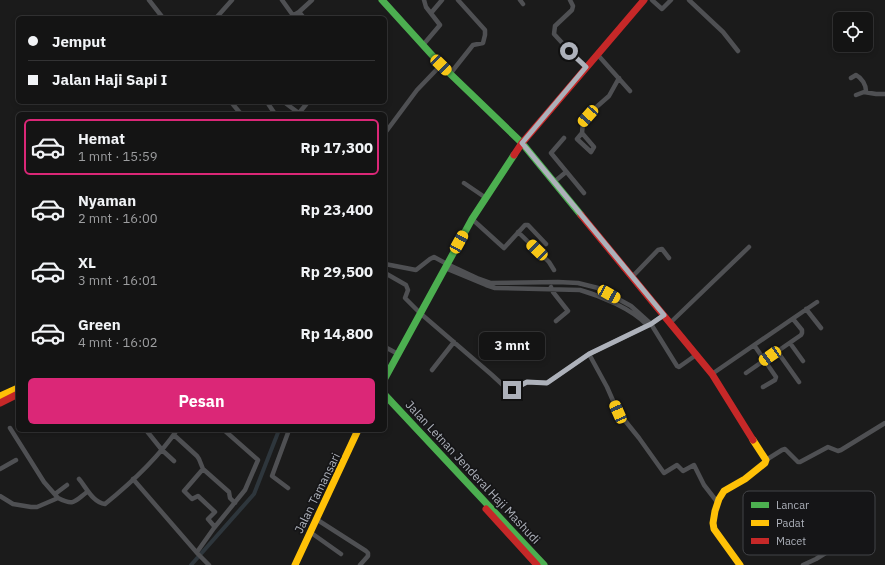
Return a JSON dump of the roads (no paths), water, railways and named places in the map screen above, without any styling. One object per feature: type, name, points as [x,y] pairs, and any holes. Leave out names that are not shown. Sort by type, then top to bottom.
[{"type":"main road","points":[[382,0],[441,65],[522,143],[712,374],[766,460],[759,469],[724,491],[718,503],[713,522],[714,529],[740,565]]},
{"type":"main road","points":[[387,374],[472,219],[522,143],[644,0]]},
{"type":"main road","points":[[0,396],[16,389]]},
{"type":"main road","points":[[0,403],[16,395]]},
{"type":"main road","name":"Jalan Letnan Jenderal Haji Mashudi","points":[[387,396],[532,556],[544,565]]},
{"type":"main road","name":"Jalan Letnan Jenderal Haji Mashudi","points":[[387,402],[494,514]]},
{"type":"main road","name":"Jalan Tamansari","points":[[295,565],[316,519],[330,493],[357,432]]},
{"type":"main road","name":"Jalan Letnan Jenderal Haji Mashudi","points":[[532,556],[537,565]]},
{"type":"street","points":[[149,0],[161,16]]},
{"type":"street","points":[[218,16],[232,0]]},
{"type":"street","points":[[282,0],[292,14],[295,15],[312,0]]},
{"type":"street","points":[[422,45],[440,25],[430,13],[424,0]]},
{"type":"street","points":[[430,13],[442,0]]},
{"type":"street","points":[[450,74],[473,45],[483,43],[485,35],[485,30],[458,0]]},
{"type":"street","points":[[570,0],[573,6],[572,10],[555,26],[554,34],[586,67]]},
{"type":"street","points":[[652,0],[662,9],[671,0]]},
{"type":"street","points":[[689,0],[723,32],[738,51]]},
{"type":"street","points":[[299,12],[302,16]]},
{"type":"street","points":[[597,54],[630,91]]},
{"type":"street","points":[[387,129],[417,90],[441,65]]},
{"type":"street","points":[[851,78],[856,75],[860,77],[865,84],[866,92]]},
{"type":"street","points":[[582,133],[583,122],[593,110],[609,96],[619,78]]},
{"type":"street","points":[[856,95],[861,92],[885,94]]},
{"type":"street","points":[[233,104],[239,112]]},
{"type":"street","points":[[286,104],[297,112]]},
{"type":"street","points":[[300,112],[306,104]]},
{"type":"street","points":[[564,138],[551,153],[584,193]]},
{"type":"street","points":[[554,182],[566,172]]},
{"type":"street","points":[[464,183],[486,198]]},
{"type":"street","points":[[472,219],[504,248],[525,225],[528,225],[546,244]]},
{"type":"street","points":[[518,232],[549,262],[554,270]]},
{"type":"street","points":[[670,323],[749,247]]},
{"type":"street","points":[[632,277],[658,250],[662,249],[669,258]]},
{"type":"street","points":[[387,264],[416,270],[430,258],[434,257],[446,266],[486,286],[517,289],[574,289],[588,292],[629,310],[649,324]]},
{"type":"street","points":[[446,266],[491,283],[534,281],[578,283],[598,288],[631,306],[649,324],[676,366],[678,367],[696,355]]},
{"type":"street","points":[[387,275],[406,285],[408,290],[405,298],[420,313],[505,387],[512,390],[527,382],[547,383],[589,354],[664,315]]},
{"type":"street","points":[[550,288],[554,282]]},
{"type":"street","points":[[550,288],[568,311],[556,321]]},
{"type":"street","points":[[712,374],[817,302]]},
{"type":"street","points":[[806,309],[821,328]]},
{"type":"street","points":[[746,373],[802,333],[802,330],[792,319]]},
{"type":"street","points":[[432,370],[454,342]]},
{"type":"street","points":[[790,343],[803,361]]},
{"type":"street","points":[[754,345],[776,378],[763,387]]},
{"type":"street","points":[[387,348],[398,354]]},
{"type":"street","points":[[777,351],[799,382]]},
{"type":"street","points":[[589,354],[607,387],[618,412],[664,473],[676,465],[684,470],[694,465],[704,485],[718,503]]},
{"type":"street","points":[[766,460],[785,449],[798,462],[828,447],[838,451],[885,423]]},
{"type":"street","points":[[10,428],[44,482],[57,496],[66,503],[74,502],[87,492]]},
{"type":"street","points":[[148,432],[162,450],[174,461]]},
{"type":"street","points":[[79,479],[86,488],[87,492],[101,504],[105,504],[162,450],[176,432]]},
{"type":"street","points":[[198,553],[214,528],[247,487],[258,460],[226,432]]},
{"type":"street","points":[[288,432],[272,475],[273,478],[288,488]]},
{"type":"street","points":[[174,435],[197,456],[203,469],[230,492],[230,498],[235,503]]},
{"type":"street","points":[[0,469],[16,460]]},
{"type":"street","points":[[203,469],[184,491],[192,499],[198,496],[214,511],[208,520],[214,528]]},
{"type":"street","points":[[133,479],[207,564]]},
{"type":"street","points":[[0,496],[14,504],[37,507],[57,496],[67,485]]},
{"type":"street","points":[[316,519],[368,553],[368,556],[360,565]]},
{"type":"street","points":[[310,532],[341,554]]},
{"type":"street","points":[[803,565],[822,555]]},
{"type":"waterway","points":[[191,565],[254,494],[278,432]]}]
